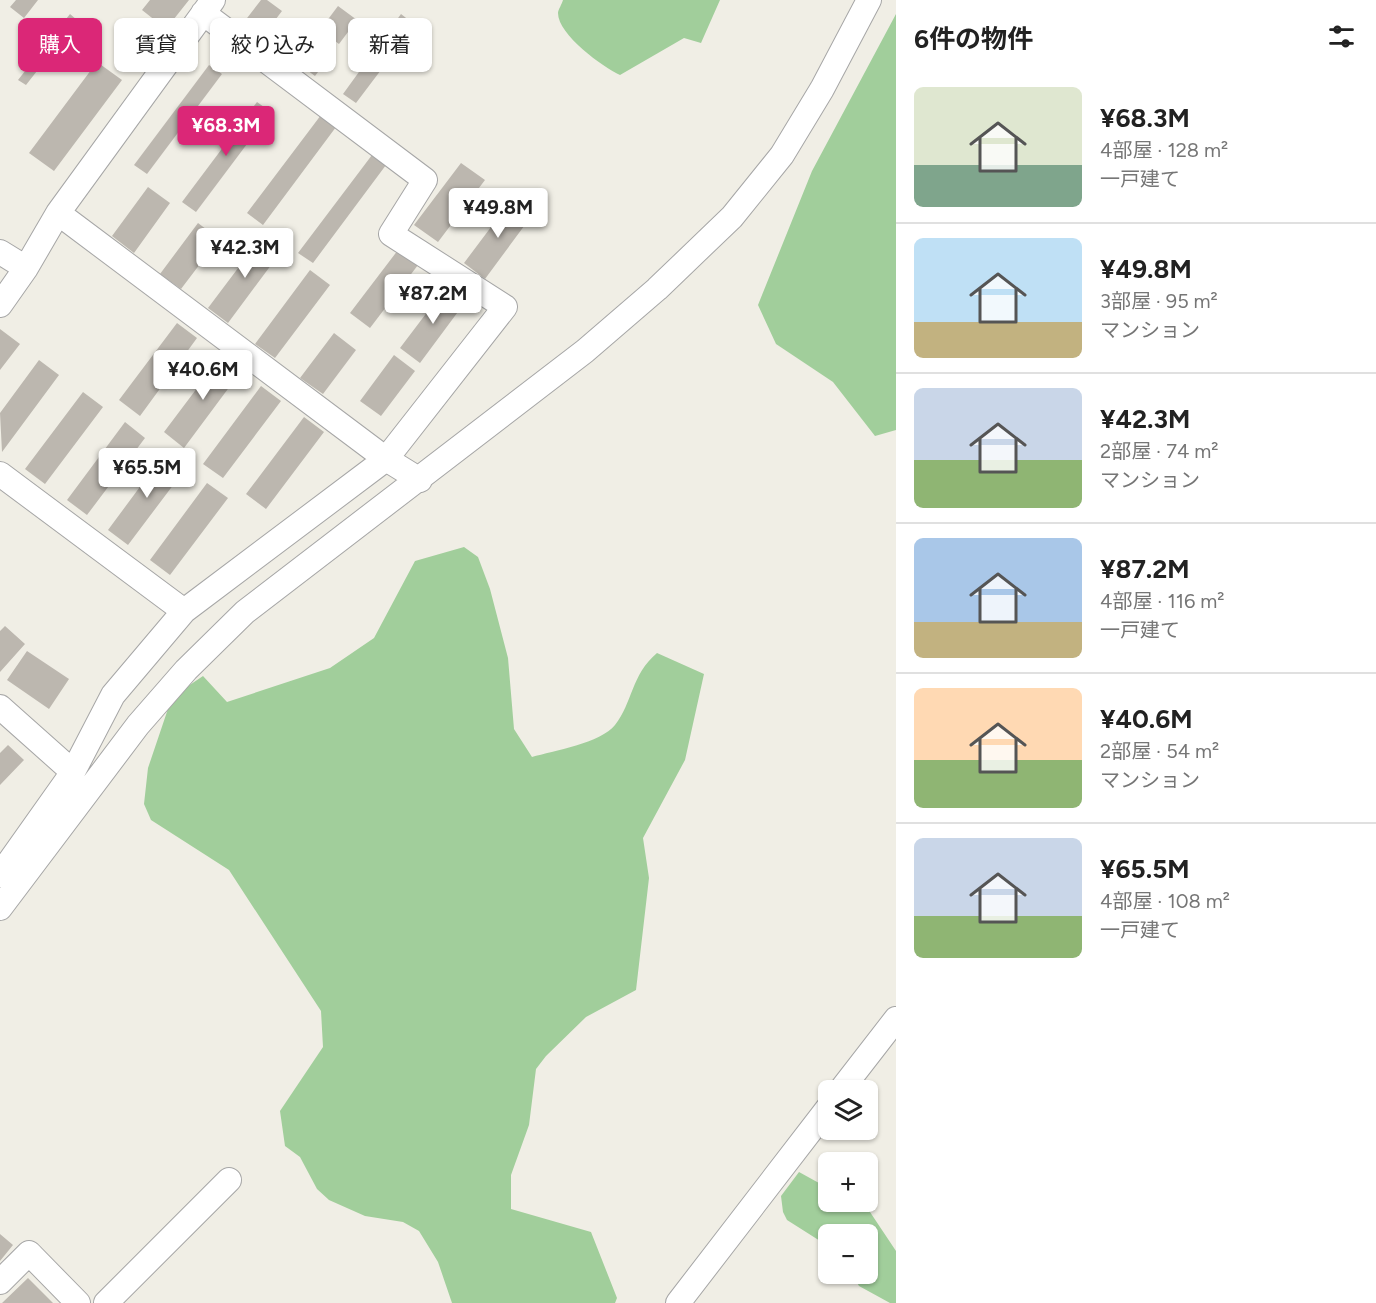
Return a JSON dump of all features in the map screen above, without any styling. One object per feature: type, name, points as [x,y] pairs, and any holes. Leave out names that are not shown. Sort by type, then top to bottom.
[{"type":"street","points":[[0,908],[138,725],[186,670],[245,612],[420,480],[585,351],[657,289],[732,217],[782,155],[822,89],[869,0]]},
{"type":"street","points":[[0,306],[26,268],[58,213],[208,7],[425,180],[391,234],[504,306],[386,459],[184,611],[113,694],[73,772],[0,874]]},
{"type":"street","points":[[58,213],[386,459],[420,480]]},
{"type":"street","points":[[0,252],[26,268]]},
{"type":"street","points":[[0,474],[184,611]]},
{"type":"street","points":[[0,707],[73,772]]},
{"type":"street","points":[[849,1080],[896,1019]]},
{"type":"street","points":[[678,1303],[818,1121]]},
{"type":"street","points":[[106,1303],[229,1180]]},
{"type":"street","points":[[0,1282],[29,1253],[78,1303]]},
{"type":"green space","points":[[563,0],[720,0],[701,43],[684,38],[620,75],[593,58],[565,31],[558,13]]},
{"type":"green space","points":[[896,14],[896,430],[875,436],[833,382],[776,344],[758,305],[812,171]]},
{"type":"green space","points":[[464,547],[478,557],[490,589],[508,658],[514,729],[532,757],[576,746],[608,731],[621,716],[642,670],[657,653],[704,674],[685,760],[643,838],[649,878],[636,990],[586,1017],[546,1056],[536,1069],[529,1125],[511,1175],[511,1209],[591,1232],[617,1298],[615,1303],[452,1303],[438,1262],[419,1231],[403,1222],[365,1216],[329,1200],[317,1189],[300,1157],[285,1146],[280,1111],[323,1047],[321,1011],[229,870],[151,820],[144,804],[148,768],[172,697],[203,676],[227,702],[330,668],[374,638],[415,561]]},
{"type":"green space","points":[[799,1172],[818,1182],[818,1212],[870,1212],[878,1224],[818,1224],[818,1240],[787,1220],[783,1212],[781,1196]]},
{"type":"green space","points":[[878,1224],[896,1251],[896,1303],[890,1303],[858,1284],[878,1284]]},
{"type":"building","points":[[16,0],[38,0],[24,18],[10,7]]},
{"type":"building","points":[[150,0],[189,0],[175,18],[152,18],[142,10]]},
{"type":"building","points":[[261,0],[267,0],[282,11],[277,18],[247,18]]},
{"type":"building","points":[[338,6],[354,18],[348,18],[348,32],[339,44],[336,42],[336,18],[329,18]]},
{"type":"building","points":[[209,65],[210,72],[222,74],[147,174],[134,165]]},
{"type":"building","points":[[102,66],[122,80],[54,171],[29,153],[90,72],[102,72]]},
{"type":"building","points":[[24,72],[36,72],[26,85],[18,80]]},
{"type":"building","points":[[359,72],[379,72],[356,103],[343,94]]},
{"type":"building","points":[[257,102],[271,112],[196,212],[182,202]]},
{"type":"building","points":[[321,115],[336,127],[263,225],[247,213]]},
{"type":"building","points":[[372,155],[386,165],[313,263],[298,253]]},
{"type":"building","points":[[461,163],[485,180],[438,242],[414,225]]},
{"type":"building","points":[[148,187],[170,203],[134,253],[112,236]]},
{"type":"building","points":[[512,199],[533,214],[485,279],[464,263]]},
{"type":"building","points":[[198,223],[219,239],[181,289],[160,274]]},
{"type":"building","points":[[263,235],[283,249],[228,323],[208,308]]},
{"type":"building","points":[[398,250],[418,265],[370,328],[350,313]]},
{"type":"building","points":[[310,270],[330,285],[275,358],[255,344]]},
{"type":"building","points":[[447,286],[466,301],[420,363],[400,348]]},
{"type":"building","points":[[177,323],[197,338],[140,416],[119,400]]},
{"type":"building","points":[[0,329],[20,344],[0,370]]},
{"type":"building","points":[[334,333],[356,350],[323,394],[300,378]]},
{"type":"building","points":[[222,355],[242,370],[184,448],[164,432]]},
{"type":"building","points":[[394,355],[415,371],[381,416],[360,401]]},
{"type":"building","points":[[39,360],[59,375],[2,452],[0,413]]},
{"type":"building","points":[[261,386],[281,401],[223,478],[203,464]]},
{"type":"building","points":[[83,392],[103,407],[45,484],[25,469]]},
{"type":"building","points":[[304,417],[324,432],[266,509],[246,494]]},
{"type":"building","points":[[125,422],[145,438],[87,515],[67,500]]},
{"type":"building","points":[[165,453],[186,468],[128,545],[108,530]]},
{"type":"building","points":[[207,483],[228,498],[170,575],[150,560]]},
{"type":"building","points":[[5,626],[25,644],[0,672],[0,631]]},
{"type":"building","points":[[27,651],[69,679],[49,709],[7,680]]},
{"type":"building","points":[[8,745],[24,760],[0,785],[0,753]]},
{"type":"building","points":[[0,1234],[13,1245],[0,1261]]},
{"type":"building","points":[[28,1278],[53,1303],[2,1303]]}]
